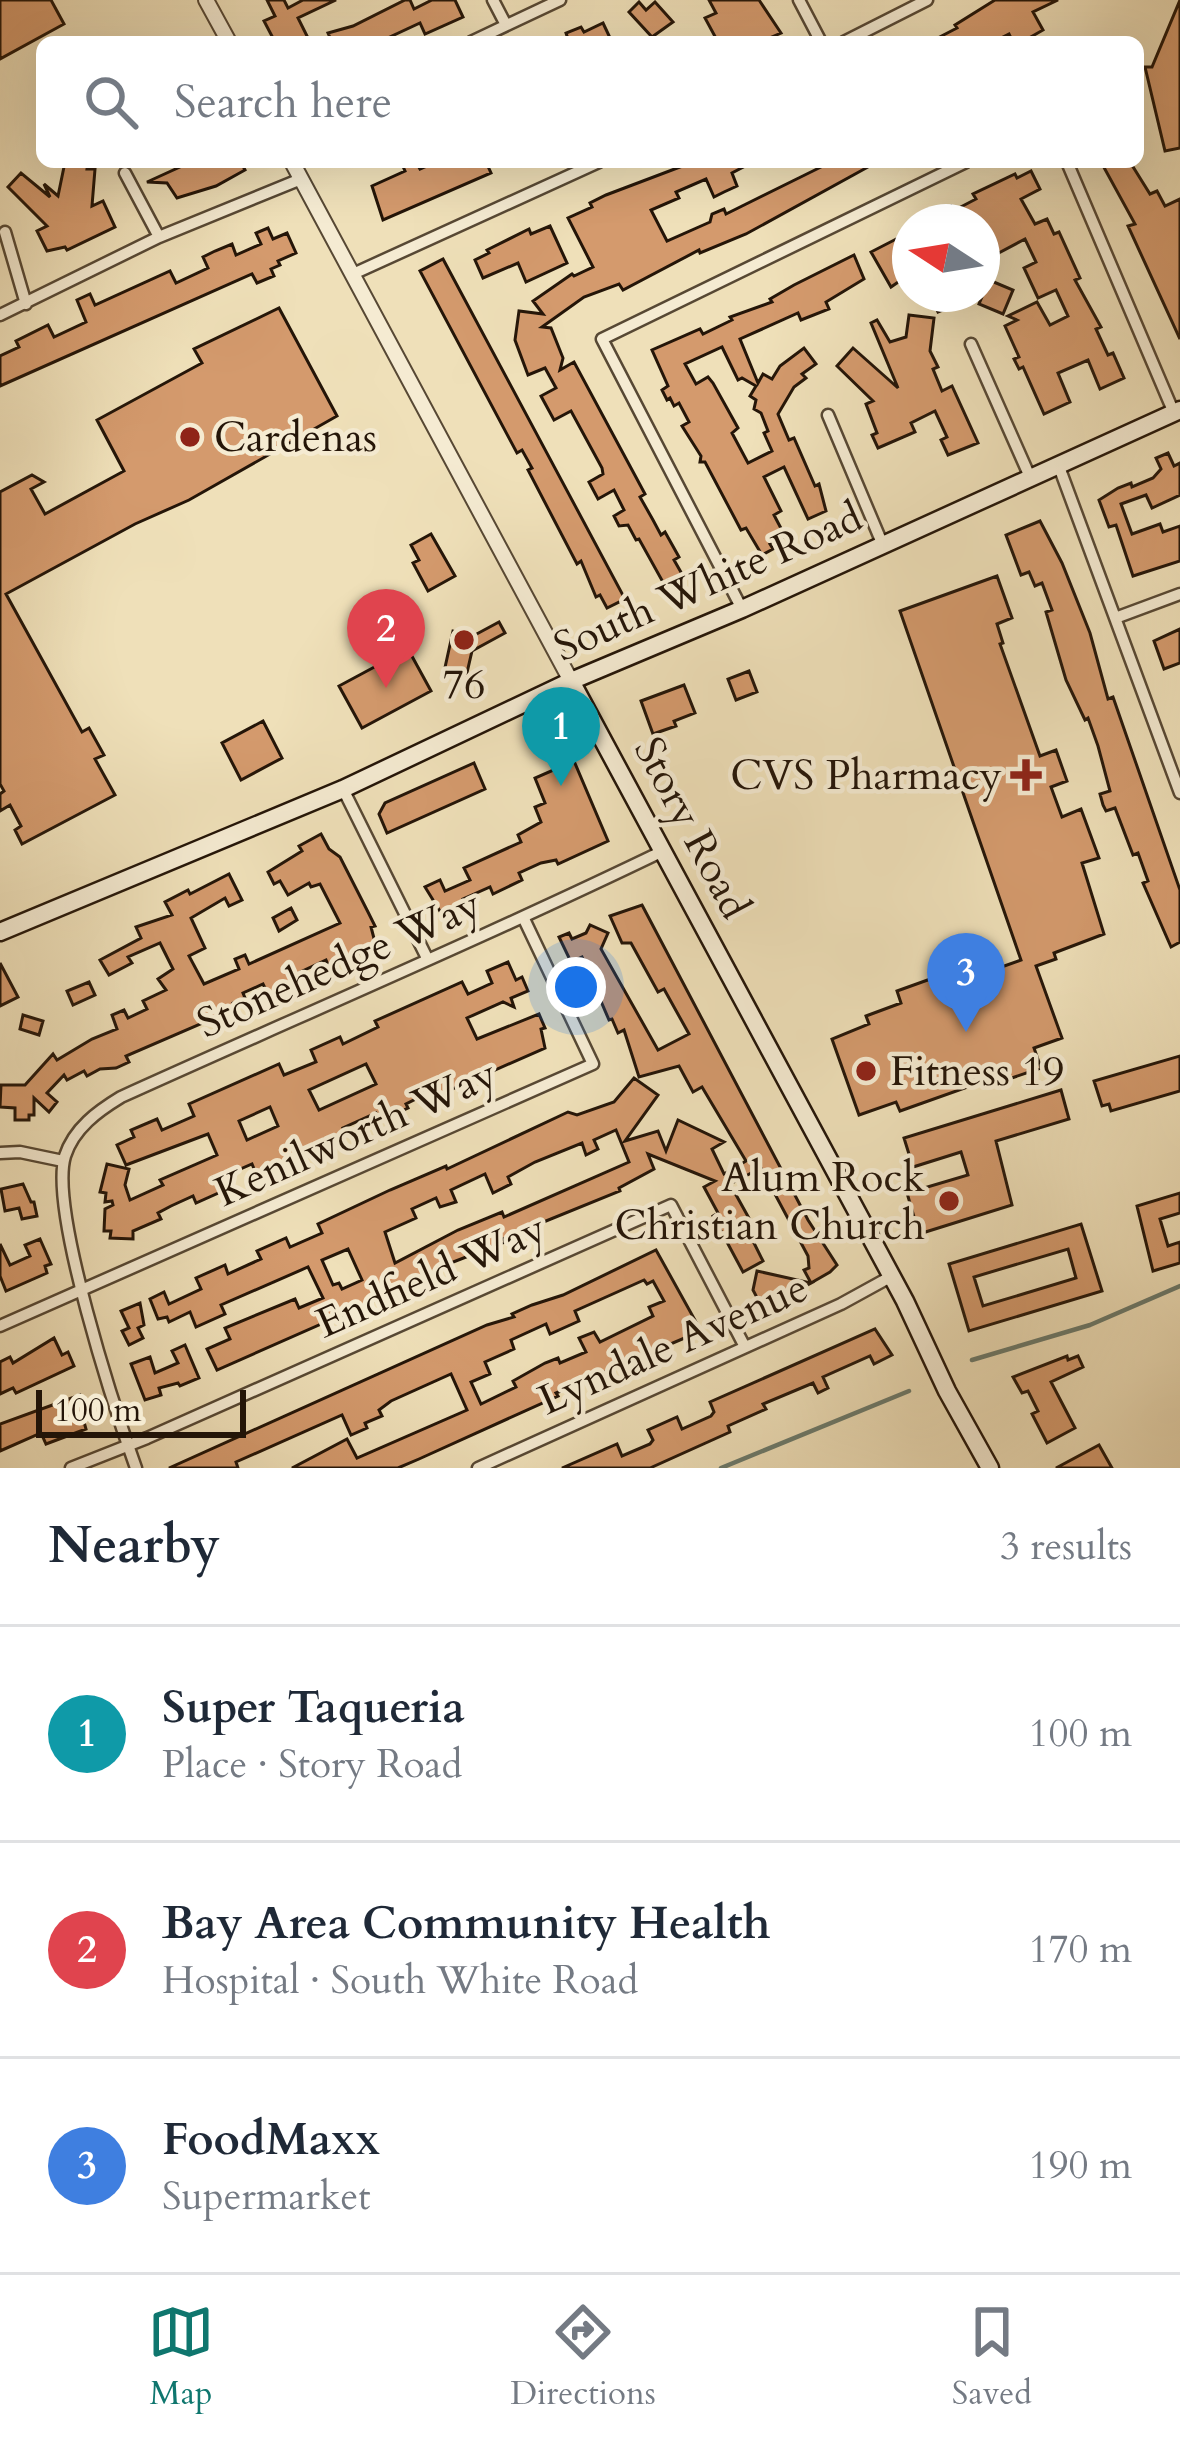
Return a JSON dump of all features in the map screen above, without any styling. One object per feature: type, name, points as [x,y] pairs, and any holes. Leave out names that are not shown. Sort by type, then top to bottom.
[{"type":"main road","name":"South White Road","points":[[0,932],[343,789],[571,681],[742,609],[1177,411]]},
{"type":"main road","name":"Story Road","points":[[571,681],[892,1276],[990,1468]]},
{"type":"street","points":[[207,0],[226,36]]},
{"type":"street","points":[[494,0],[506,25]]},
{"type":"street","points":[[483,36],[560,0]]},
{"type":"street","points":[[799,0],[817,36]]},
{"type":"street","points":[[856,36],[927,0]]},
{"type":"street","name":"Story Road","points":[[295,168],[571,681]]},
{"type":"street","points":[[352,274],[586,168]]},
{"type":"street","points":[[742,609],[602,339],[954,168]]},
{"type":"street","points":[[1070,168],[1177,411]]},
{"type":"street","points":[[125,173],[159,237]]},
{"type":"street","points":[[0,315],[159,237],[301,179]]},
{"type":"street","points":[[5,232],[26,304]]},
{"type":"street","points":[[971,344],[1030,477]]},
{"type":"street","points":[[828,415],[882,543]]},
{"type":"street","points":[[1058,464],[1174,757],[1180,793]]},
{"type":"street","points":[[1118,617],[1180,594]]},
{"type":"street","points":[[343,789],[427,958]]},
{"type":"street","name":"Stonehedge Way","points":[[64,1161],[82,1126],[121,1097],[524,919],[663,851]]},
{"type":"street","name":"Kenilworth Way","points":[[0,1326],[593,1064],[524,919]]},
{"type":"street","points":[[0,1153],[64,1161],[61,1184],[84,1291],[105,1376],[136,1468]]},
{"type":"street","name":"Endfield Way","points":[[71,1468],[671,1205],[745,1347]]},
{"type":"street","name":"Lyndale Avenue","points":[[478,1468],[892,1276]]},
{"type":"building","points":[[0,0],[51,0],[64,24],[0,59]]},
{"type":"building","points":[[267,0],[284,0],[288,8],[303,0],[336,0],[298,18],[307,36],[272,36],[264,21],[275,16]]},
{"type":"building","points":[[405,0],[414,9],[432,0],[455,0],[463,17],[425,34],[420,23],[392,36],[328,33]]},
{"type":"building","points":[[709,0],[759,0],[781,33],[715,36],[705,18],[716,13]]},
{"type":"building","points":[[995,0],[1058,0],[1033,12],[1043,30],[1032,36],[942,36]]},
{"type":"building","points":[[1180,0],[1180,148],[1165,151],[1145,67],[1152,67]]},
{"type":"building","points":[[639,2],[646,10],[655,2],[673,22],[651,36],[629,12]]},
{"type":"building","points":[[603,23],[609,36],[566,33],[581,27],[584,32]]},
{"type":"building","points":[[64,168],[95,169],[92,206],[103,201],[115,227],[67,250],[47,251],[37,231],[47,226],[8,187],[21,173],[50,197],[44,184],[58,196]]},
{"type":"building","points":[[178,168],[245,170],[216,186],[177,198],[167,183],[147,182]]},
{"type":"building","points":[[489,168],[491,173],[383,220],[372,186],[405,171]]},
{"type":"building","points":[[677,168],[742,168],[732,173],[737,186],[714,197],[706,179],[651,210],[667,241],[710,222],[712,214],[724,209],[726,214],[819,168],[866,168],[746,234],[699,250],[623,290],[619,284],[584,297],[542,327],[551,328],[563,358],[560,370],[574,362],[645,494],[640,497],[679,557],[674,560],[682,574],[664,584],[639,539],[628,525],[619,526],[614,516],[624,510],[614,490],[598,499],[589,482],[603,474],[602,468],[571,411],[554,420],[541,396],[556,388],[545,368],[528,375],[515,340],[519,311],[543,314],[533,301],[572,274],[593,267],[568,218],[606,195]]},
{"type":"building","points":[[1104,168],[1134,168],[1150,194],[1157,191],[1165,206],[1180,199],[1180,339],[1128,226],[1135,224]]},
{"type":"building","points":[[1031,171],[1040,189],[1021,199],[1035,224],[1047,219],[1054,234],[1059,232],[1080,278],[1075,280],[1101,327],[1096,329],[1124,378],[1100,389],[1088,360],[1058,373],[1070,402],[1044,414],[1023,367],[1019,369],[1014,359],[1019,357],[1005,326],[1017,320],[1008,316],[1037,302],[1050,325],[1068,316],[1056,290],[1038,298],[1024,268],[1036,262],[1025,239],[1000,252],[1000,204],[966,204],[976,199],[973,194],[1015,174],[1017,178]]},
{"type":"building","points":[[550,226],[567,263],[526,282],[518,263],[483,278],[475,260],[487,250],[529,229],[531,234]]},
{"type":"building","points":[[268,228],[273,239],[287,233],[296,253],[278,261],[280,265],[271,269],[274,276],[257,283],[252,274],[0,386],[0,356],[19,347],[16,341],[48,325],[54,337],[86,322],[77,300],[90,294],[95,305],[170,271],[176,283],[208,268],[203,257],[215,251],[232,244],[236,255],[261,244],[256,233]]},
{"type":"building","points":[[892,241],[891,287],[871,252]]},
{"type":"building","points":[[854,255],[864,279],[826,302],[829,309],[801,320],[798,313],[740,339],[758,383],[763,374],[772,379],[780,366],[804,348],[816,364],[802,374],[806,378],[794,387],[778,414],[815,486],[819,484],[826,511],[808,519],[784,467],[764,477],[781,511],[774,515],[785,536],[762,555],[746,528],[741,530],[705,462],[700,462],[682,426],[689,422],[679,403],[674,406],[662,390],[668,386],[652,350],[700,329],[703,334],[732,320],[730,317],[772,302],[794,285]],"holes":[[[722,347],[738,380],[756,386],[750,396],[756,400],[754,409],[761,413],[772,451],[748,463],[732,433],[738,428],[713,383],[708,377],[696,384],[685,364]]]},
{"type":"building","points":[[443,259],[625,599],[607,608],[600,595],[596,597],[581,561],[577,564],[528,470],[532,468],[522,450],[517,453],[420,271]]},
{"type":"building","points":[[1000,285],[1013,290],[1003,314],[998,312]]},
{"type":"building","points":[[279,308],[337,416],[189,500],[6,594],[82,732],[89,728],[104,755],[95,759],[115,795],[22,844],[15,830],[21,826],[10,805],[0,811],[4,791],[0,784],[0,492],[32,475],[44,482],[31,489],[45,514],[124,471],[97,420],[202,363],[194,349]]},
{"type":"building","points":[[909,315],[934,318],[930,351],[938,367],[933,369],[942,391],[952,386],[978,443],[948,455],[941,440],[947,437],[935,411],[911,423],[915,432],[878,448],[866,404],[873,401],[837,366],[853,348],[898,388],[871,323],[877,320],[890,342],[906,337]]},
{"type":"building","points":[[1168,453],[1174,466],[1180,463],[1180,495],[1152,508],[1146,495],[1121,504],[1132,534],[1160,524],[1163,532],[1180,526],[1180,561],[1133,576],[1116,525],[1109,527],[1099,500],[1118,488],[1153,478],[1161,469],[1156,458]]},
{"type":"building","points":[[1040,521],[1090,633],[1108,699],[1113,697],[1180,890],[1180,942],[1171,947],[1143,883],[1148,881],[1138,853],[1133,855],[1115,808],[1106,811],[1103,805],[1100,794],[1110,791],[1098,746],[1066,680],[1042,583],[1035,586],[1029,572],[1021,575],[1006,535]]},
{"type":"building","points":[[431,534],[455,576],[428,591],[413,563],[419,560],[411,545]]},
{"type":"building","points":[[997,576],[1012,618],[997,624],[1000,644],[1040,756],[1056,750],[1067,781],[1051,787],[1062,817],[1081,809],[1099,858],[1082,863],[1104,934],[1054,953],[1056,959],[1036,966],[1062,1038],[1034,1048],[1041,1068],[997,1083],[987,1080],[900,1111],[896,1102],[859,1115],[832,1039],[869,1024],[866,1016],[901,1003],[897,991],[975,963],[979,975],[1021,960],[900,611]]},
{"type":"building","points":[[499,622],[505,633],[472,651],[466,677],[444,672],[453,631],[473,636]]},
{"type":"building","points":[[1180,629],[1180,663],[1164,669],[1154,641]]},
{"type":"building","points":[[408,649],[431,691],[362,728],[339,686]]},
{"type":"building","points":[[749,671],[757,692],[736,700],[728,679]]},
{"type":"building","points":[[684,685],[695,713],[653,734],[641,701]]},
{"type":"building","points":[[263,721],[282,758],[241,780],[222,743]]},
{"type":"building","points":[[574,761],[608,841],[558,864],[556,860],[541,863],[519,873],[522,880],[493,894],[490,887],[463,899],[466,906],[443,916],[425,887],[440,880],[445,891],[470,880],[464,868],[521,842],[518,835],[541,822],[535,807],[545,803],[535,778]]},
{"type":"building","points":[[474,763],[485,789],[387,833],[379,814],[385,803]]},
{"type":"building","points":[[321,834],[340,857],[375,926],[371,927],[376,946],[329,967],[326,960],[268,994],[263,984],[243,993],[245,998],[233,1003],[235,1009],[126,1056],[129,1062],[116,1068],[87,1076],[84,1071],[67,1080],[64,1075],[47,1093],[57,1102],[49,1112],[34,1098],[34,1115],[29,1120],[15,1120],[15,1108],[0,1107],[1,1085],[25,1085],[53,1054],[57,1060],[117,1029],[112,1015],[124,1010],[128,1018],[147,1009],[143,1001],[166,990],[158,979],[173,969],[160,943],[128,957],[132,963],[109,975],[100,960],[141,938],[136,927],[172,915],[165,902],[229,874],[242,900],[229,906],[225,898],[191,918],[205,948],[189,956],[204,984],[239,969],[235,959],[245,955],[249,964],[340,923],[320,884],[311,887],[309,883],[288,895],[268,872]]},
{"type":"building","points":[[642,905],[808,1220],[837,1265],[830,1272],[811,1283],[804,1270],[809,1268],[808,1256],[761,1168],[730,1184],[755,1229],[749,1233],[763,1261],[743,1272],[713,1216],[718,1213],[704,1187],[715,1181],[648,1154],[654,1169],[620,1191],[435,1269],[421,1280],[217,1370],[207,1349],[230,1339],[225,1328],[295,1299],[299,1308],[323,1298],[308,1267],[221,1305],[225,1314],[196,1327],[190,1312],[169,1322],[167,1317],[158,1319],[150,1299],[164,1292],[169,1304],[201,1289],[196,1278],[225,1265],[228,1274],[261,1259],[257,1251],[286,1238],[290,1247],[322,1233],[318,1224],[390,1190],[447,1169],[568,1112],[577,1115],[614,1102],[634,1078],[658,1095],[625,1141],[658,1131],[666,1151],[678,1120],[724,1142],[712,1149],[724,1174],[746,1161],[702,1087],[693,1092],[679,1066],[639,1077],[624,1030],[618,1033],[609,1020],[582,957],[571,962],[559,937],[569,933],[572,939],[586,933],[590,925],[608,933],[601,949],[658,1050],[689,1034],[631,943],[622,943],[610,916]],"holes":[[[616,1130],[629,1162],[504,1217],[502,1212],[458,1230],[395,1263],[385,1232],[416,1218],[412,1209],[436,1198],[440,1207],[456,1202],[451,1190],[485,1174],[493,1193],[511,1184],[508,1177],[535,1162],[582,1143],[586,1155],[598,1149],[594,1140]],[[348,1249],[362,1280],[342,1289],[339,1283],[333,1285],[322,1260]]]},
{"type":"building","points":[[291,908],[297,920],[279,931],[273,918]]},
{"type":"building","points":[[508,962],[516,980],[522,977],[528,991],[511,998],[514,1007],[503,1002],[467,1018],[477,1039],[539,1014],[545,1048],[441,1094],[438,1088],[379,1121],[376,1113],[343,1128],[347,1135],[257,1176],[252,1164],[220,1178],[225,1190],[196,1203],[193,1196],[171,1206],[158,1213],[161,1219],[133,1231],[133,1239],[110,1238],[111,1231],[104,1231],[105,1209],[113,1205],[100,1192],[107,1164],[129,1169],[125,1185],[130,1200],[163,1185],[160,1180],[217,1155],[208,1134],[126,1165],[117,1145],[134,1137],[131,1130],[157,1119],[162,1130],[194,1116],[189,1104],[279,1064],[284,1075],[316,1062],[311,1050],[340,1037],[343,1044],[378,1027],[375,1021],[462,982],[468,994],[492,983],[487,971]],"holes":[[[366,1064],[376,1084],[319,1110],[309,1090]],[[270,1107],[278,1126],[247,1140],[239,1121]]]},
{"type":"building","points":[[0,963],[18,997],[0,1006]]},
{"type":"building","points":[[89,982],[95,995],[73,1005],[67,991]]},
{"type":"building","points":[[23,1015],[43,1021],[39,1035],[20,1029]]},
{"type":"building","points":[[1180,1056],[1180,1091],[1111,1111],[1109,1104],[1102,1106],[1094,1081]]},
{"type":"building","points":[[1061,1090],[1069,1119],[996,1141],[1012,1205],[919,1234],[907,1193],[968,1175],[961,1152],[913,1167],[904,1138]]},
{"type":"building","points":[[23,1184],[37,1216],[22,1219],[19,1208],[5,1211],[1,1189]]},
{"type":"building","points":[[1180,1193],[1180,1213],[1160,1219],[1168,1246],[1180,1242],[1180,1263],[1153,1271],[1137,1206]]},
{"type":"building","points":[[1081,1224],[1102,1291],[969,1331],[949,1264]],"holes":[[[1068,1249],[1076,1278],[983,1306],[974,1277]]]},
{"type":"building","points":[[40,1239],[51,1264],[45,1266],[47,1273],[6,1291],[0,1276],[0,1244],[10,1265],[30,1256],[25,1245]]},
{"type":"building","points":[[656,1250],[701,1331],[398,1468],[292,1468],[347,1439],[357,1458],[467,1410],[451,1374],[391,1401],[379,1410],[382,1416],[351,1435],[342,1415],[236,1462],[238,1468],[169,1468],[532,1305]],"holes":[[[644,1280],[647,1284],[653,1281],[664,1301],[649,1307],[653,1316],[600,1342],[594,1332],[579,1338],[586,1352],[560,1363],[558,1358],[545,1363],[513,1381],[516,1387],[481,1404],[471,1382],[490,1374],[485,1362],[514,1349],[511,1340],[546,1324],[550,1334],[579,1321],[575,1311]]]},
{"type":"building","points":[[757,1271],[811,1283],[763,1309],[753,1290]]},
{"type":"building","points":[[140,1303],[144,1325],[138,1328],[143,1338],[129,1345],[122,1331],[129,1328],[121,1311]]},
{"type":"building","points":[[875,1329],[892,1355],[874,1364],[870,1356],[823,1377],[828,1388],[818,1393],[813,1383],[763,1404],[766,1409],[728,1426],[730,1432],[650,1468],[562,1468],[617,1444],[622,1456],[650,1444],[648,1430],[677,1417],[682,1429],[711,1416],[710,1402]]},
{"type":"building","points":[[54,1338],[74,1366],[16,1393],[13,1388],[0,1394],[0,1362],[10,1357],[13,1363]]},
{"type":"building","points":[[185,1345],[199,1378],[159,1388],[161,1395],[145,1400],[131,1364],[150,1357],[155,1373],[178,1363],[172,1351]]},
{"type":"building","points":[[1067,1356],[1068,1360],[1078,1356],[1083,1367],[1051,1382],[1075,1428],[1047,1443],[1032,1414],[1038,1411],[1028,1391],[1022,1393],[1013,1377]]},
{"type":"building","points":[[80,1395],[86,1429],[46,1444],[41,1433],[0,1451],[0,1424]]},
{"type":"building","points":[[1099,1445],[1112,1468],[1056,1468]]},
{"type":"waterway","points":[[972,1360],[1090,1325],[1180,1286]]},
{"type":"waterway","points":[[721,1468],[909,1391]]},
{"type":"place","name":"Cardenas","points":[[190,437]]},
{"type":"place","name":"76","points":[[464,640]]},
{"type":"place","name":"Bay Area Community Health","points":[[386,688]]},
{"type":"place","name":"CVS Pharmacy","points":[[1026,775]]},
{"type":"place","name":"Super Taqueria","points":[[561,786]]},
{"type":"place","name":"FoodMaxx","points":[[966,1032]]},
{"type":"place","name":"Fitness 19","points":[[866,1071]]},
{"type":"place","name":"Alum Rock Christian Church","points":[[949,1201]]}]
